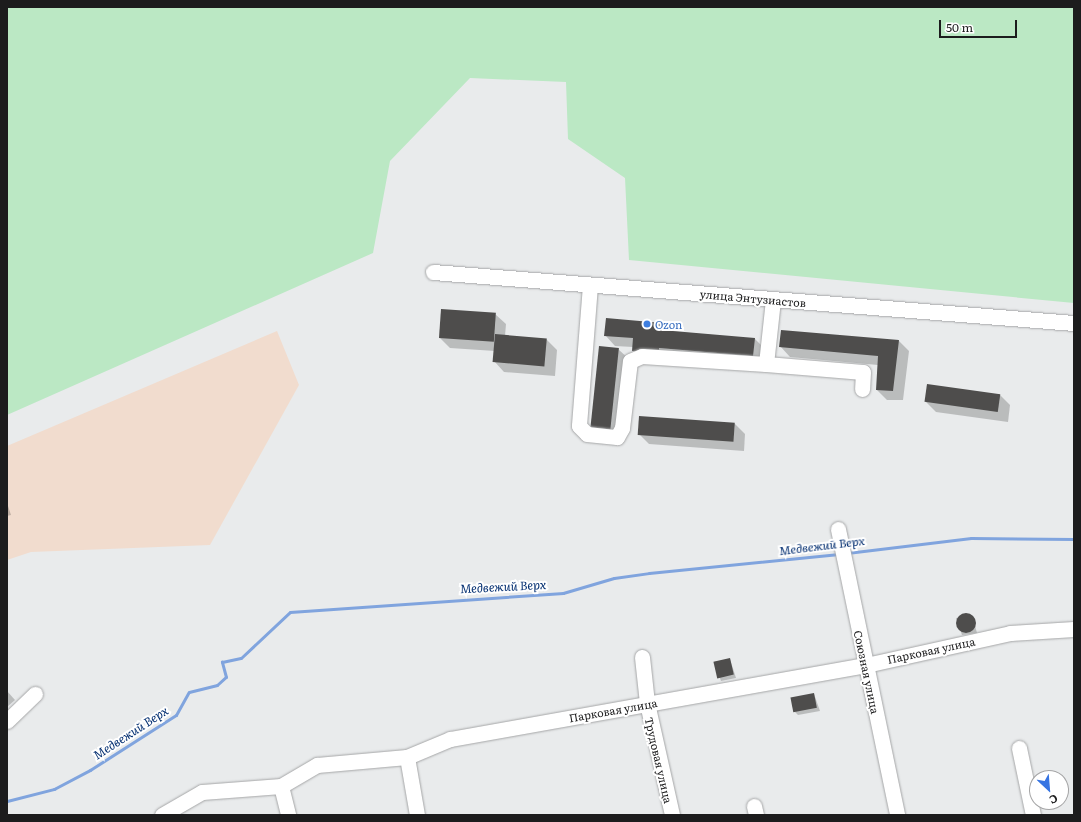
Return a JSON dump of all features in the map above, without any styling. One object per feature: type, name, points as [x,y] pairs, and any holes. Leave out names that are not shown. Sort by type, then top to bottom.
[{"type":"street","name":"улица Энтузиастов","points":[[433,272],[1074,323]]},
{"type":"street","points":[[590,285],[579,426],[586,434],[617,437],[622,428],[630,360],[642,356],[863,372],[862,389]]},
{"type":"street","points":[[766,364],[773,300]]},
{"type":"street","name":"Союзная улица","points":[[838,529],[897,815]]},
{"type":"street","name":"Парковая улица","points":[[162,814],[202,792],[281,786],[317,765],[407,757],[450,739],[866,665],[1010,633],[1074,629]]},
{"type":"street","name":"Трудовая улица","points":[[642,657],[647,703],[672,815]]},
{"type":"street","points":[[7,721],[35,694]]},
{"type":"street","points":[[1018,748],[1033,815]]},
{"type":"street","points":[[407,757],[417,815]]},
{"type":"street","points":[[281,786],[288,815]]},
{"type":"shaded area","points":[[277,331],[299,385],[210,545],[31,552],[7,560],[7,446]]},
{"type":"green space","points":[[7,7],[1074,7],[1074,303],[629,260],[625,178],[568,139],[566,82],[470,78],[390,161],[373,253],[7,415]]},
{"type":"building","points":[[441,309],[496,313],[494,342],[439,338]]},
{"type":"building","points":[[606,318],[662,323],[661,330],[755,338],[753,356],[659,348],[659,354],[632,351],[633,338],[604,336]]},
{"type":"building","points":[[781,330],[899,340],[893,391],[876,390],[878,356],[779,347]]},
{"type":"building","points":[[495,334],[547,339],[544,366],[493,362]]},
{"type":"building","points":[[599,346],[619,348],[610,432],[590,430]]},
{"type":"building","points":[[927,384],[1000,394],[998,412],[924,402]]},
{"type":"building","points":[[639,416],[735,423],[733,442],[638,435]]},
{"type":"building","points":[[966,613],[973,616],[976,623],[973,630],[966,633],[959,630],[956,623],[959,616]]},
{"type":"building","points":[[730,658],[734,675],[717,678],[713,662]]},
{"type":"building","points":[[814,693],[817,708],[793,712],[790,698]]},
{"type":"waterway","name":"Медвежий Верх","points":[[847,553],[971,538],[1074,539]]},
{"type":"waterway","name":"Медвежий Верх","points":[[7,801],[54,789],[90,770],[176,715],[189,692],[217,685],[226,677],[222,662],[241,658],[290,612],[563,593],[614,578],[649,573],[839,554]]},
{"type":"place","name":"Ozon","points":[[647,324]]}]
